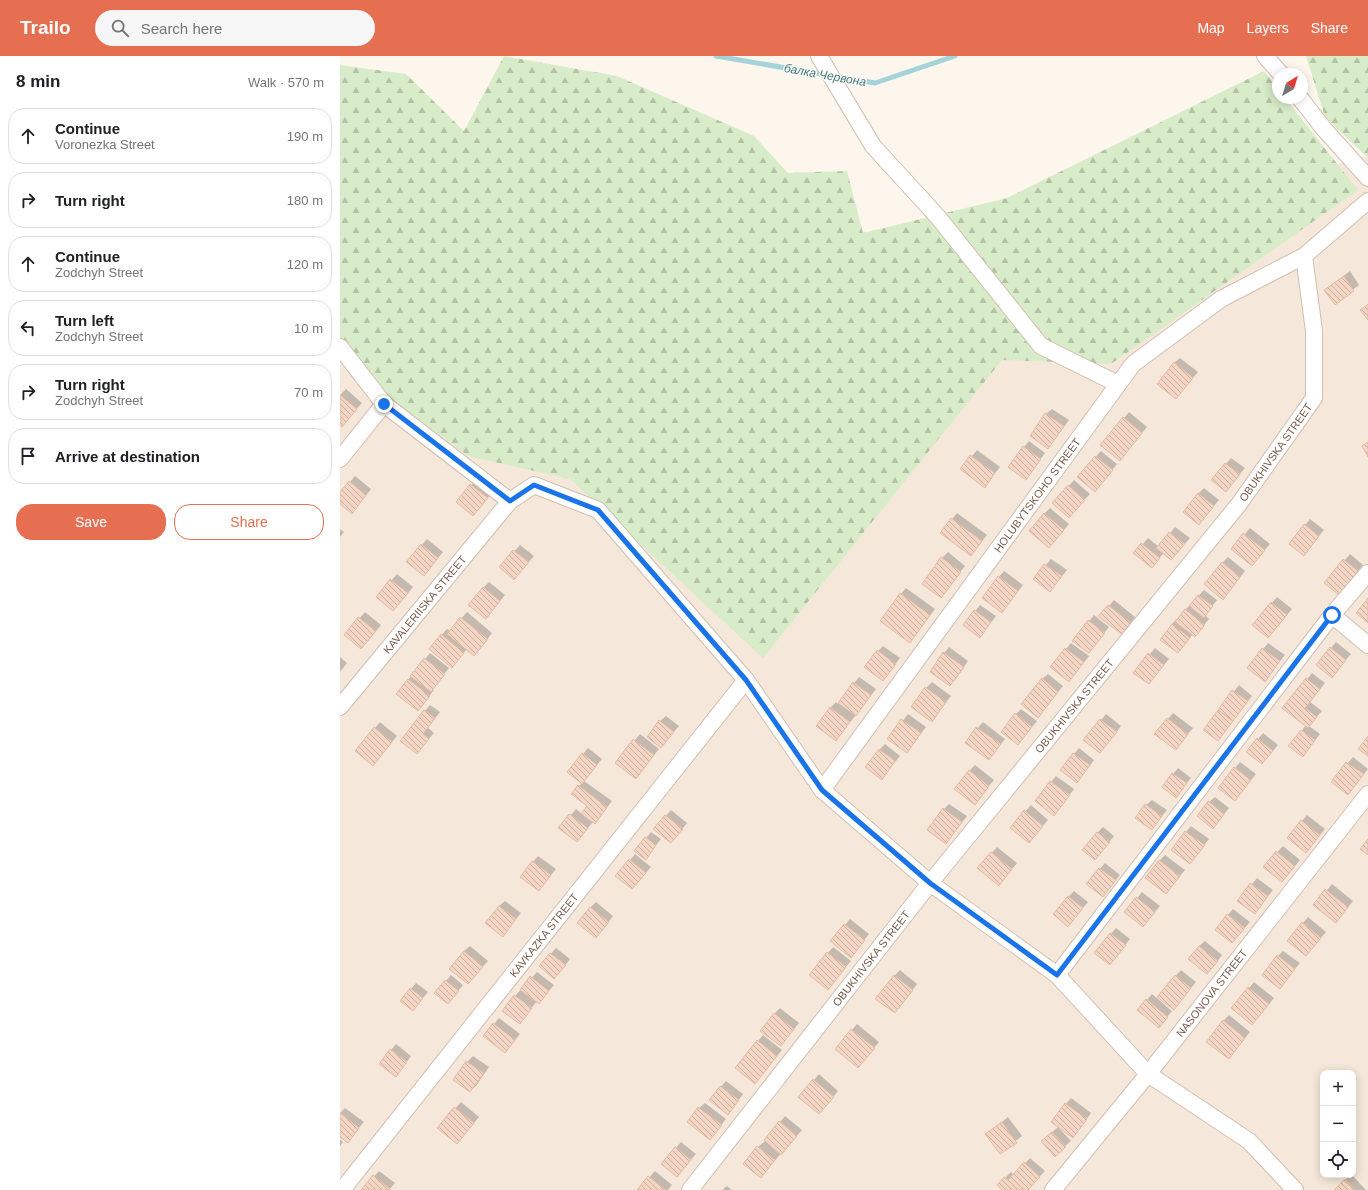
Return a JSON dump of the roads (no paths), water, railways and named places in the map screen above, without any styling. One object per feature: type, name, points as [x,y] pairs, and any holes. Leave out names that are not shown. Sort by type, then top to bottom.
[{"type":"street","points":[[819,56],[873,146],[938,217],[1041,346],[1118,384]]},
{"type":"street","points":[[1265,56],[1276,68]]},
{"type":"street","points":[[1305,104],[1324,129],[1368,178]]},
{"type":"street","points":[[1304,256],[1368,201]]},
{"type":"street","name":"HOLUBYTSKOHO STREET","points":[[822,790],[1133,364],[1221,299],[1304,256]]},
{"type":"street","name":"OBUKHIVSKA STREET","points":[[690,1190],[930,883],[1239,504],[1314,398],[1314,332],[1304,256]]},
{"type":"street","points":[[340,347],[384,404],[510,501]]},
{"type":"street","points":[[340,459],[384,404]]},
{"type":"street","name":"KAVALERIISKA STREET","points":[[340,707],[510,501],[534,485],[598,510],[746,680]]},
{"type":"street","points":[[1057,975],[1332,615],[1368,573]]},
{"type":"street","points":[[1332,615],[1368,645]]},
{"type":"street","points":[[746,680],[822,790],[930,883],[1057,975],[1148,1074],[1249,1141],[1295,1190]]},
{"type":"street","name":"KAVKAZKA STREET","points":[[342,1190],[746,680]]},
{"type":"street","name":"NASONOVA STREET","points":[[1054,1190],[1148,1074],[1368,794]]},
{"type":"waterway","name":"балка Червона","points":[[716,56],[827,75]]},
{"type":"waterway","name":"балка Червона","points":[[835,76],[875,83],[955,56]]}]
